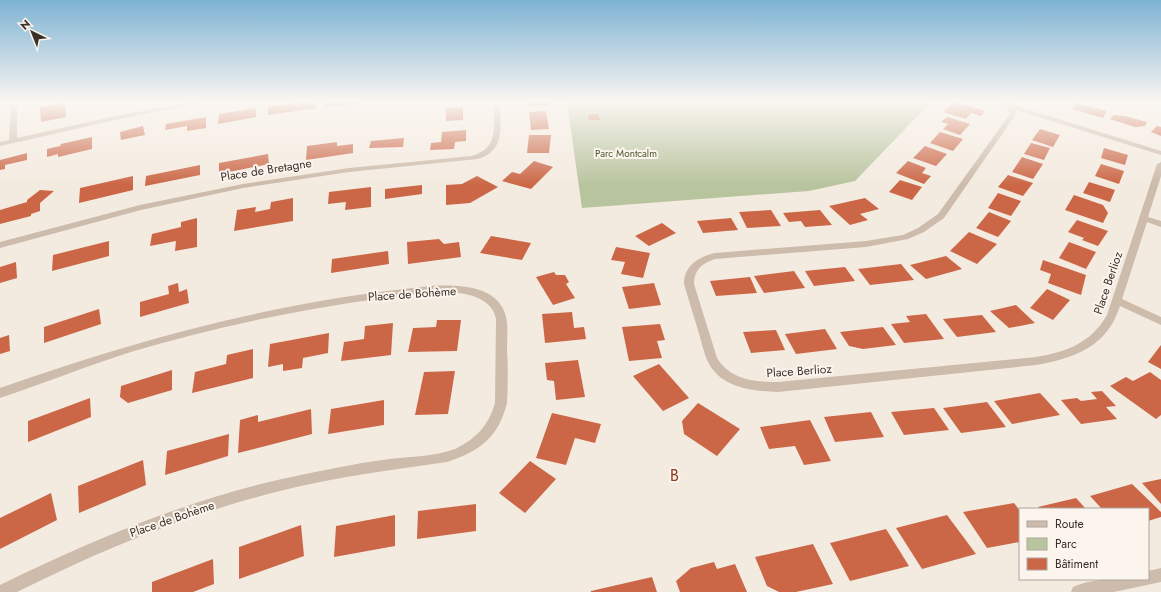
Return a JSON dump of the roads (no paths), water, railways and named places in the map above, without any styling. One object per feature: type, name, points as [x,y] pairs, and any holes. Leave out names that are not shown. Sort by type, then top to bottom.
[{"type":"street","points":[[12,141],[13,130]]},
{"type":"street","points":[[0,144],[64,130]]},
{"type":"street","name":"Place de Bretagne","points":[[0,245],[148,206],[243,186],[349,170],[471,159],[488,152],[495,145],[496,130]]},
{"type":"street","name":"Place Berlioz","points":[[1002,130],[941,216],[921,230],[900,238],[866,244],[715,256],[705,259],[697,264],[690,272],[689,284],[715,364],[724,375],[739,382],[758,387],[778,387],[1047,359],[1070,354],[1098,337],[1109,323],[1161,164]]},
{"type":"street","points":[[1087,130],[1161,153]]},
{"type":"street","points":[[1143,218],[1161,224]]},
{"type":"street","name":"Place de Bohème","points":[[0,393],[97,359],[161,340],[280,311],[365,297],[444,289],[465,290],[481,294],[491,301],[498,309],[502,322],[502,383],[500,410],[490,431],[474,446],[462,453],[447,458],[356,470],[320,477],[212,504],[89,551],[1,592]]},
{"type":"street","points":[[1117,301],[1161,321]]},
{"type":"street","points":[[1149,578],[1161,575]]},
{"type":"street","points":[[1078,592],[1136,580]]},
{"type":"district","name":"B","points":[[675,475]]},
{"type":"park label","name":"Parc Montcalm","points":[[626,153]]}]
